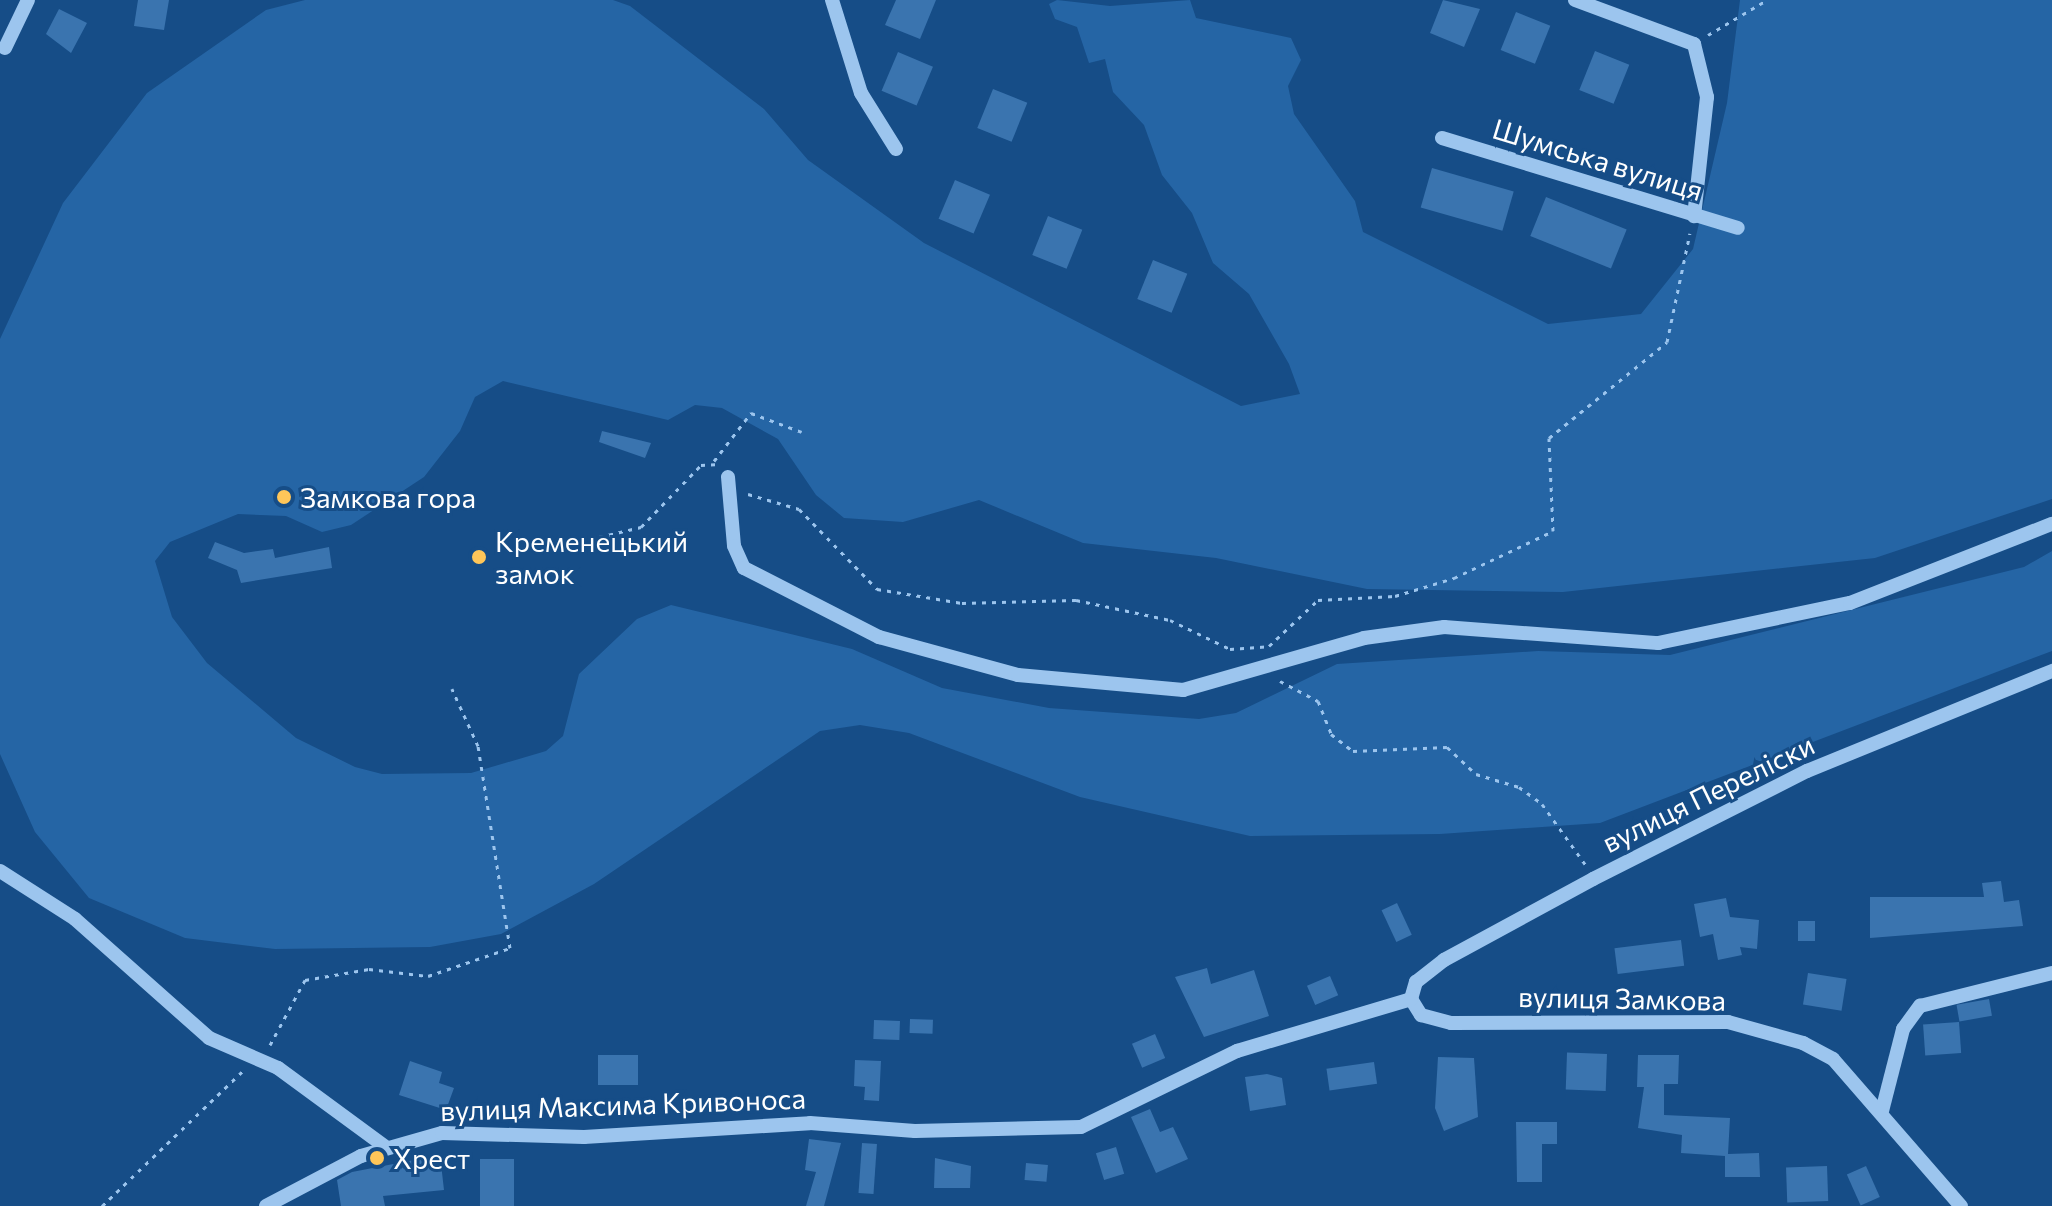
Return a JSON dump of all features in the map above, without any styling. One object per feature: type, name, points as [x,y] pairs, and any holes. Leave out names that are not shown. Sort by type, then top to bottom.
[{"type":"street","points":[[5,48],[28,0]]},
{"type":"street","points":[[832,0],[861,93],[896,149]]},
{"type":"street","points":[[1575,0],[1694,44],[1707,97],[1694,216]]},
{"type":"street","name":"Шумська вулиця","points":[[1442,138],[1738,228]]},
{"type":"street","points":[[728,482],[734,546],[752,576],[879,637],[1018,675],[1183,690],[1270,669],[1364,638],[1444,627],[1658,643],[1850,603],[2052,524]]},
{"type":"street","name":"вулиця Переліски","points":[[1411,999],[1416,982],[1444,960],[1593,879],[1807,771],[2052,671]]},
{"type":"street","points":[[0,871],[75,919],[209,1038],[256,1059],[387,1148]]},
{"type":"street","points":[[1882,1111],[1903,1029],[1920,1006],[2052,973]]},
{"type":"street","name":"вулиця Замкова","points":[[1411,999],[1421,1015],[1451,1023],[1728,1022],[1776,1033],[1833,1059],[1882,1111],[1961,1206]]},
{"type":"street","name":"вулиця Максима Кривоноса","points":[[266,1206],[327,1170],[387,1148],[475,1130],[584,1137],[810,1123],[915,1131],[1081,1127],[1237,1051],[1411,999]]},
{"type":"path","points":[[1694,44],[1767,0]]},
{"type":"path","points":[[714,461],[728,482],[799,509],[877,589],[962,603],[1076,600],[1170,620],[1230,649],[1269,646],[1318,600],[1395,596],[1454,578],[1553,531],[1549,438],[1667,342],[1694,216]]},
{"type":"path","points":[[570,544],[641,527],[714,461],[751,413],[802,432]]},
{"type":"path","points":[[1270,669],[1286,687],[1318,701],[1331,734],[1353,751],[1447,747],[1476,774],[1519,787],[1542,804],[1593,879]]},
{"type":"path","points":[[102,1206],[280,1036],[305,980],[369,969],[428,976],[510,948],[478,746],[452,689]]},
{"type":"shaded area","points":[[305,0],[613,0],[630,6],[764,109],[808,160],[924,243],[1241,406],[1300,394],[1289,364],[1249,294],[1213,263],[1192,213],[1162,175],[1144,125],[1113,92],[1105,59],[1089,63],[1077,27],[1055,19],[1049,4],[1057,0],[1110,6],[1190,0],[1196,18],[1291,38],[1301,60],[1288,86],[1294,114],[1355,201],[1363,232],[1548,324],[1641,314],[1693,249],[1727,103],[1740,0],[2052,0],[2052,499],[1875,558],[1563,592],[1367,589],[1216,558],[1083,543],[979,500],[903,522],[844,518],[816,495],[778,439],[722,408],[695,405],[668,420],[503,381],[475,397],[460,431],[424,477],[351,525],[322,532],[286,516],[238,514],[170,542],[155,561],[172,617],[207,663],[296,738],[355,767],[382,774],[471,773],[546,751],[563,736],[579,674],[637,619],[671,605],[852,649],[942,688],[1049,708],[1199,719],[1236,713],[1337,664],[1538,651],[1670,655],[2024,567],[2052,551],[2052,651],[1600,823],[1440,834],[1250,836],[1080,797],[909,733],[860,725],[820,731],[594,884],[501,934],[430,947],[275,949],[185,938],[89,898],[35,832],[0,754],[0,339],[63,203],[147,93],[266,10]]},
{"type":"building","points":[[138,0],[169,0],[164,30],[134,26]]},
{"type":"building","points":[[896,0],[936,0],[920,39],[885,25]]},
{"type":"building","points":[[1443,0],[1480,9],[1464,47],[1430,33]]},
{"type":"building","points":[[59,9],[87,23],[71,53],[46,34]]},
{"type":"building","points":[[1516,12],[1550,26],[1535,64],[1501,50]]},
{"type":"building","points":[[1595,51],[1629,65],[1614,104],[1579,90]]},
{"type":"building","points":[[898,52],[933,67],[917,106],[882,91]]},
{"type":"building","points":[[993,89],[1027,103],[1012,142],[977,128]]},
{"type":"building","points":[[1432,168],[1514,191],[1502,231],[1421,207]]},
{"type":"building","points":[[955,180],[990,195],[974,234],[939,219]]},
{"type":"building","points":[[1546,197],[1627,230],[1611,269],[1530,236]]},
{"type":"building","points":[[1048,216],[1082,230],[1067,269],[1032,255]]},
{"type":"building","points":[[1153,260],[1187,274],[1172,313],[1137,299]]},
{"type":"building","points":[[602,431],[651,443],[645,458],[599,442]]},
{"type":"building","points":[[215,542],[244,553],[273,549],[275,558],[329,547],[332,568],[241,583],[237,570],[208,558]]},
{"type":"building","points":[[2001,881],[2004,902],[2019,900],[2023,926],[1870,938],[1870,897],[1984,897],[1982,883]]},
{"type":"building","points":[[1726,898],[1730,917],[1759,920],[1757,949],[1740,947],[1742,955],[1718,960],[1713,934],[1700,937],[1694,904]]},
{"type":"building","points":[[1397,903],[1412,935],[1396,942],[1382,910]]},
{"type":"building","points":[[1798,921],[1815,921],[1815,941],[1798,941]]},
{"type":"building","points":[[1681,940],[1684,966],[1618,974],[1614,948]]},
{"type":"building","points":[[1207,968],[1211,984],[1254,970],[1269,1016],[1204,1037],[1175,977]]},
{"type":"building","points":[[1808,973],[1847,979],[1842,1011],[1803,1005]]},
{"type":"building","points":[[1330,976],[1338,995],[1315,1005],[1307,986]]},
{"type":"building","points":[[1989,999],[1992,1016],[1959,1021],[1957,1005]]},
{"type":"building","points":[[910,1019],[933,1020],[932,1034],[910,1033]]},
{"type":"building","points":[[874,1020],[900,1021],[899,1040],[873,1039]]},
{"type":"building","points":[[1959,1022],[1961,1053],[1925,1055],[1923,1025]]},
{"type":"building","points":[[1155,1034],[1165,1058],[1142,1068],[1132,1044]]},
{"type":"building","points":[[1567,1053],[1607,1054],[1606,1091],[1566,1090]]},
{"type":"building","points":[[598,1055],[638,1055],[638,1085],[598,1085]]},
{"type":"building","points":[[1638,1055],[1679,1055],[1678,1084],[1664,1084],[1664,1115],[1730,1118],[1728,1154],[1759,1153],[1760,1177],[1725,1177],[1725,1156],[1681,1153],[1682,1135],[1638,1128],[1644,1087],[1637,1087]]},
{"type":"building","points":[[1438,1057],[1474,1058],[1478,1117],[1444,1131],[1435,1108]]},
{"type":"building","points":[[855,1060],[881,1061],[879,1101],[864,1100],[865,1087],[854,1086]]},
{"type":"building","points":[[410,1061],[442,1072],[439,1083],[454,1088],[446,1110],[399,1095]]},
{"type":"building","points":[[1374,1062],[1377,1084],[1330,1090],[1326,1069]]},
{"type":"building","points":[[1267,1074],[1282,1078],[1286,1105],[1250,1111],[1245,1077]]},
{"type":"building","points":[[1150,1109],[1160,1132],[1173,1127],[1188,1159],[1156,1173],[1131,1117]]},
{"type":"building","points":[[1516,1122],[1557,1122],[1557,1144],[1542,1144],[1542,1182],[1517,1182]]},
{"type":"building","points":[[809,1139],[841,1143],[824,1206],[806,1206],[816,1172],[805,1170]]},
{"type":"building","points":[[862,1143],[877,1144],[873,1194],[859,1193]]},
{"type":"building","points":[[1116,1147],[1124,1174],[1104,1180],[1096,1153]]},
{"type":"building","points":[[440,1155],[444,1190],[383,1196],[385,1206],[341,1206],[337,1180],[352,1172]]},
{"type":"building","points":[[935,1158],[971,1166],[970,1188],[934,1188]]},
{"type":"building","points":[[480,1159],[514,1159],[514,1206],[480,1206]]},
{"type":"building","points":[[1026,1163],[1048,1165],[1046,1182],[1025,1180]]},
{"type":"building","points":[[1827,1166],[1828,1201],[1787,1202],[1786,1167]]},
{"type":"building","points":[[1866,1166],[1880,1197],[1861,1206],[1847,1175]]},
{"type":"place","name":"Замкова гора","points":[[284,497]]},
{"type":"place","name":"Кременецький замок","points":[[479,557]]},
{"type":"place","name":"Хрест","points":[[377,1158]]}]
